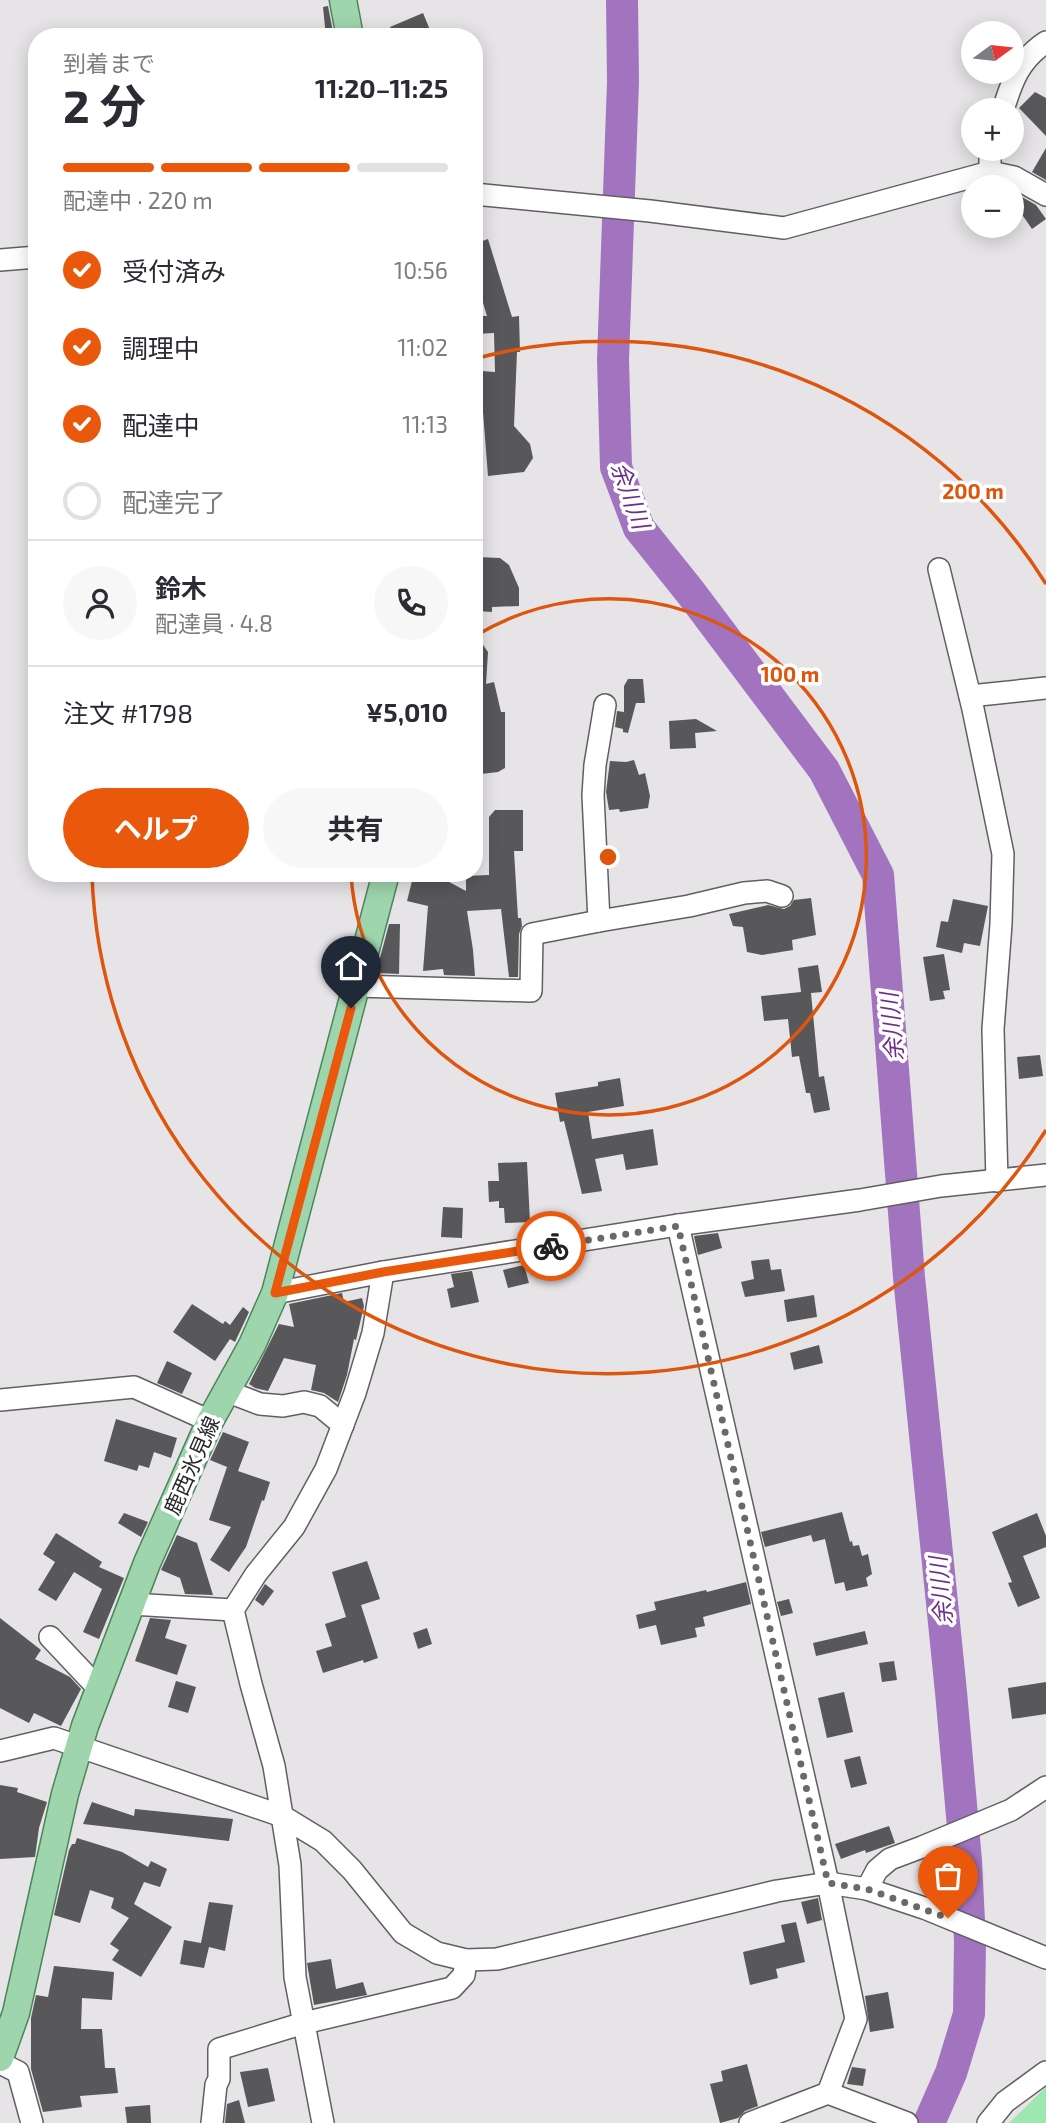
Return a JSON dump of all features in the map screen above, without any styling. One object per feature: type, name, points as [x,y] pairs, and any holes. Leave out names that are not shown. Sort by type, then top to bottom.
[{"type":"main road","points":[[343,0],[348,28]]},
{"type":"main road","name":"鹿西氷見線","points":[[0,2061],[16,2013],[65,1794],[85,1726],[147,1563],[210,1421],[252,1345],[275,1293],[384,882]]},
{"type":"street","points":[[1007,98],[1014,76],[1035,49],[1046,42]]},
{"type":"street","points":[[990,161],[990,172]]},
{"type":"street","points":[[483,195],[650,211],[784,228],[990,172],[1014,177],[1046,195]]},
{"type":"street","points":[[0,260],[28,258]]},
{"type":"street","points":[[939,569],[970,696],[1003,854],[993,1029],[997,1181]]},
{"type":"street","points":[[970,696],[1046,688]]},
{"type":"street","points":[[599,921],[593,795],[605,705]]},
{"type":"street","points":[[357,986],[531,991],[532,934],[689,906],[744,893],[767,891],[782,896]]},
{"type":"street","points":[[275,1293],[383,1272],[678,1226],[941,1186],[1046,1175]]},
{"type":"street","points":[[678,1226],[828,1883],[856,2019],[828,2093]]},
{"type":"street","points":[[323,2123],[295,1977],[290,1865],[274,1766],[233,1610],[256,1574],[294,1527],[326,1469],[355,1393],[373,1333],[383,1272]]},
{"type":"street","points":[[0,1400],[134,1387],[210,1421]]},
{"type":"street","points":[[226,1391],[260,1404],[283,1406],[304,1402],[320,1406],[343,1425]]},
{"type":"street","points":[[131,1604],[233,1610]]},
{"type":"street","points":[[50,1637],[99,1689]]},
{"type":"street","points":[[0,1751],[54,1738],[282,1816],[323,1841],[352,1870],[403,1933],[437,1953],[466,1960],[497,1959],[777,1891],[828,1883],[867,1889],[924,1908],[1046,1958]]},
{"type":"street","points":[[867,1889],[877,1871],[890,1858],[1011,1810],[1046,1787]]},
{"type":"street","points":[[212,2123],[219,2079],[219,2049],[304,2023],[452,1988],[464,1975],[466,1960]]},
{"type":"street","points":[[0,2061],[18,2072],[32,2123]]},
{"type":"street","points":[[988,2123],[1005,2102],[1046,2072]]},
{"type":"street","points":[[750,2123],[828,2093],[907,2123]]},
{"type":"green space","points":[[1046,2087],[1046,2123],[1009,2123]]},
{"type":"building","points":[[328,6],[332,28],[325,28],[323,7]]},
{"type":"building","points":[[423,13],[429,28],[390,28]]},
{"type":"building","points":[[1035,92],[1046,98],[1046,136],[1024,113],[1024,103]]},
{"type":"building","points":[[1046,148],[1046,180],[1032,172]]},
{"type":"building","points":[[1024,198],[1036,205],[1046,219],[1032,229],[1024,217]]},
{"type":"building","points":[[488,239],[512,317],[519,316],[520,352],[517,352],[514,426],[530,444],[533,458],[524,472],[488,476],[483,371],[495,372],[494,333],[483,334],[483,316],[487,316],[483,303],[483,241]]},
{"type":"building","points":[[483,557],[500,558],[509,565],[519,588],[519,606],[492,607],[492,612],[483,611]]},
{"type":"building","points":[[483,645],[488,652],[486,684],[494,682],[501,712],[505,712],[505,768],[483,774]]},
{"type":"building","points":[[628,679],[643,679],[645,703],[636,703],[628,733],[615,727],[617,711],[624,712],[624,686]]},
{"type":"building","points":[[696,719],[717,731],[695,733],[696,748],[670,749],[669,721]]},
{"type":"building","points":[[634,760],[639,775],[645,773],[650,796],[648,808],[620,812],[619,809],[609,810],[606,792],[610,761]]},
{"type":"building","points":[[495,810],[523,810],[523,851],[514,851],[518,918],[521,918],[522,926],[519,934],[518,977],[509,977],[501,909],[467,911],[475,976],[444,975],[443,969],[423,971],[428,906],[407,901],[412,882],[449,882],[466,891],[466,882],[483,882],[483,875],[489,875],[489,817]]},
{"type":"building","points":[[811,898],[816,935],[792,940],[793,950],[762,955],[747,952],[743,927],[733,926],[729,914],[768,905],[784,909],[794,900]]},
{"type":"building","points":[[953,899],[988,906],[980,946],[964,943],[962,953],[936,947],[941,921],[948,922]]},
{"type":"building","points":[[389,924],[400,924],[399,974],[376,973]]},
{"type":"building","points":[[944,954],[950,990],[943,991],[945,999],[930,1001],[923,957]]},
{"type":"building","points":[[818,965],[822,992],[811,993],[819,1077],[824,1076],[830,1110],[814,1113],[810,1093],[806,1093],[799,1056],[792,1057],[788,1019],[764,1021],[761,996],[801,992],[798,968]]},
{"type":"building","points":[[1040,1055],[1043,1076],[1019,1079],[1017,1057]]},
{"type":"building","points":[[620,1078],[624,1106],[588,1112],[592,1139],[653,1129],[658,1165],[626,1170],[623,1154],[595,1159],[602,1191],[582,1194],[564,1121],[560,1122],[555,1093],[598,1086],[598,1082]]},
{"type":"building","points":[[527,1162],[530,1222],[505,1223],[504,1208],[499,1208],[499,1201],[489,1202],[488,1181],[499,1181],[498,1163]]},
{"type":"building","points":[[443,1207],[463,1208],[462,1238],[441,1237]]},
{"type":"building","points":[[718,1233],[722,1248],[698,1255],[694,1236]]},
{"type":"building","points":[[769,1259],[771,1270],[781,1269],[785,1291],[745,1297],[741,1282],[754,1279],[751,1261]]},
{"type":"building","points":[[524,1265],[529,1283],[508,1288],[503,1270]]},
{"type":"building","points":[[472,1271],[479,1302],[451,1308],[447,1289],[454,1287],[451,1274]]},
{"type":"building","points":[[342,1293],[344,1302],[362,1298],[364,1306],[338,1402],[324,1393],[311,1390],[316,1365],[284,1358],[268,1391],[249,1384],[279,1324],[294,1327],[289,1304]]},
{"type":"building","points":[[814,1295],[817,1317],[787,1322],[784,1300]]},
{"type":"building","points":[[192,1304],[223,1324],[225,1321],[230,1325],[243,1307],[249,1312],[235,1342],[230,1339],[215,1361],[173,1332]]},
{"type":"building","points":[[819,1345],[823,1363],[794,1370],[790,1353]]},
{"type":"building","points":[[167,1361],[192,1373],[182,1394],[157,1383]]},
{"type":"building","points":[[116,1419],[177,1438],[171,1458],[154,1452],[149,1468],[139,1465],[137,1471],[104,1461]]},
{"type":"building","points":[[223,1432],[249,1442],[238,1471],[270,1482],[246,1547],[229,1572],[210,1560],[231,1527],[209,1520],[227,1467],[237,1471],[210,1460]]},
{"type":"building","points":[[842,1512],[850,1542],[852,1541],[853,1546],[859,1545],[862,1556],[868,1554],[872,1574],[866,1578],[868,1586],[846,1591],[844,1582],[835,1584],[825,1539],[813,1542],[811,1535],[765,1547],[761,1532]]},
{"type":"building","points":[[124,1513],[148,1522],[141,1537],[118,1523]]},
{"type":"building","points":[[1037,1513],[1046,1536],[1046,1547],[1023,1556],[1040,1598],[1018,1607],[1008,1583],[1012,1582],[992,1532]]},
{"type":"building","points":[[56,1533],[102,1562],[99,1567],[124,1578],[99,1639],[83,1632],[102,1589],[74,1572],[56,1601],[38,1590],[55,1562],[43,1554]]},
{"type":"building","points":[[177,1535],[197,1543],[213,1595],[185,1594],[180,1578],[161,1570]]},
{"type":"building","points":[[367,1561],[380,1599],[361,1605],[378,1658],[323,1673],[316,1651],[332,1646],[325,1624],[346,1617],[332,1572]]},
{"type":"building","points":[[746,1582],[751,1604],[703,1617],[705,1626],[695,1628],[697,1637],[661,1645],[656,1625],[639,1629],[636,1615],[656,1610],[654,1602]]},
{"type":"building","points":[[265,1584],[274,1591],[263,1606],[255,1600]]},
{"type":"building","points":[[789,1599],[793,1613],[781,1616],[777,1602]]},
{"type":"building","points":[[0,1618],[41,1650],[35,1659],[70,1677],[81,1689],[61,1726],[34,1713],[29,1723],[0,1708]]},
{"type":"building","points":[[150,1618],[171,1620],[165,1638],[187,1645],[177,1675],[135,1661]]},
{"type":"building","points":[[427,1628],[432,1644],[418,1649],[413,1633]]},
{"type":"building","points":[[865,1631],[868,1644],[816,1656],[813,1643]]},
{"type":"building","points":[[894,1661],[897,1680],[882,1682],[879,1663]]},
{"type":"building","points":[[176,1681],[196,1687],[188,1713],[168,1707]]},
{"type":"building","points":[[1046,1682],[1046,1714],[1012,1719],[1008,1688]]},
{"type":"building","points":[[844,1692],[853,1732],[827,1738],[818,1698]]},
{"type":"building","points":[[860,1756],[867,1784],[851,1788],[844,1760]]},
{"type":"building","points":[[0,1785],[18,1788],[17,1792],[47,1802],[39,1828],[35,1857],[0,1859]]},
{"type":"building","points":[[92,1802],[134,1816],[135,1809],[233,1819],[229,1841],[83,1824]]},
{"type":"building","points":[[889,1826],[895,1843],[841,1859],[835,1844]]},
{"type":"building","points":[[77,1838],[122,1852],[148,1867],[151,1861],[167,1869],[160,1887],[144,1882],[134,1904],[172,1927],[141,1977],[112,1960],[119,1950],[110,1944],[129,1918],[111,1908],[114,1898],[90,1890],[80,1923],[54,1915],[69,1850]]},
{"type":"building","points":[[818,1898],[822,1920],[807,1924],[801,1902]]},
{"type":"building","points":[[209,1902],[233,1905],[225,1951],[209,1947],[204,1968],[180,1964],[184,1940],[201,1943]]},
{"type":"building","points":[[796,1922],[805,1962],[776,1969],[778,1978],[750,1985],[743,1952],[785,1942],[781,1925]]},
{"type":"building","points":[[331,1959],[336,1989],[363,1982],[367,1995],[314,2005],[307,1963]]},
{"type":"building","points":[[54,1966],[114,1972],[112,2000],[82,1998],[81,2029],[102,2029],[105,2068],[115,2068],[118,2093],[80,2096],[82,2107],[43,2112],[31,2069],[31,2018],[36,1995],[48,1997]]},
{"type":"building","points":[[888,1992],[894,2028],[870,2032],[865,1996]]},
{"type":"building","points":[[747,2064],[758,2106],[745,2111],[738,2118],[720,2123],[710,2084],[723,2081],[721,2071]]},
{"type":"building","points":[[852,2067],[866,2069],[863,2086],[847,2084]]},
{"type":"building","points":[[268,2068],[275,2101],[248,2107],[240,2072]]},
{"type":"building","points":[[239,2100],[245,2123],[225,2123],[227,2104]]},
{"type":"building","points":[[150,2105],[151,2123],[127,2123],[125,2107]]},
{"type":"waterway","name":"余川川","points":[[622,0],[623,82],[613,360],[616,467],[639,528],[824,770],[878,875],[909,1277],[951,1692],[970,1941],[969,2014],[951,2073],[929,2123]]},
{"type":"way so far","points":[[551,1246],[678,1226],[828,1883],[867,1889],[948,1918]]},
{"type":"route","points":[[351,1008],[275,1293],[383,1272],[551,1246]]}]
